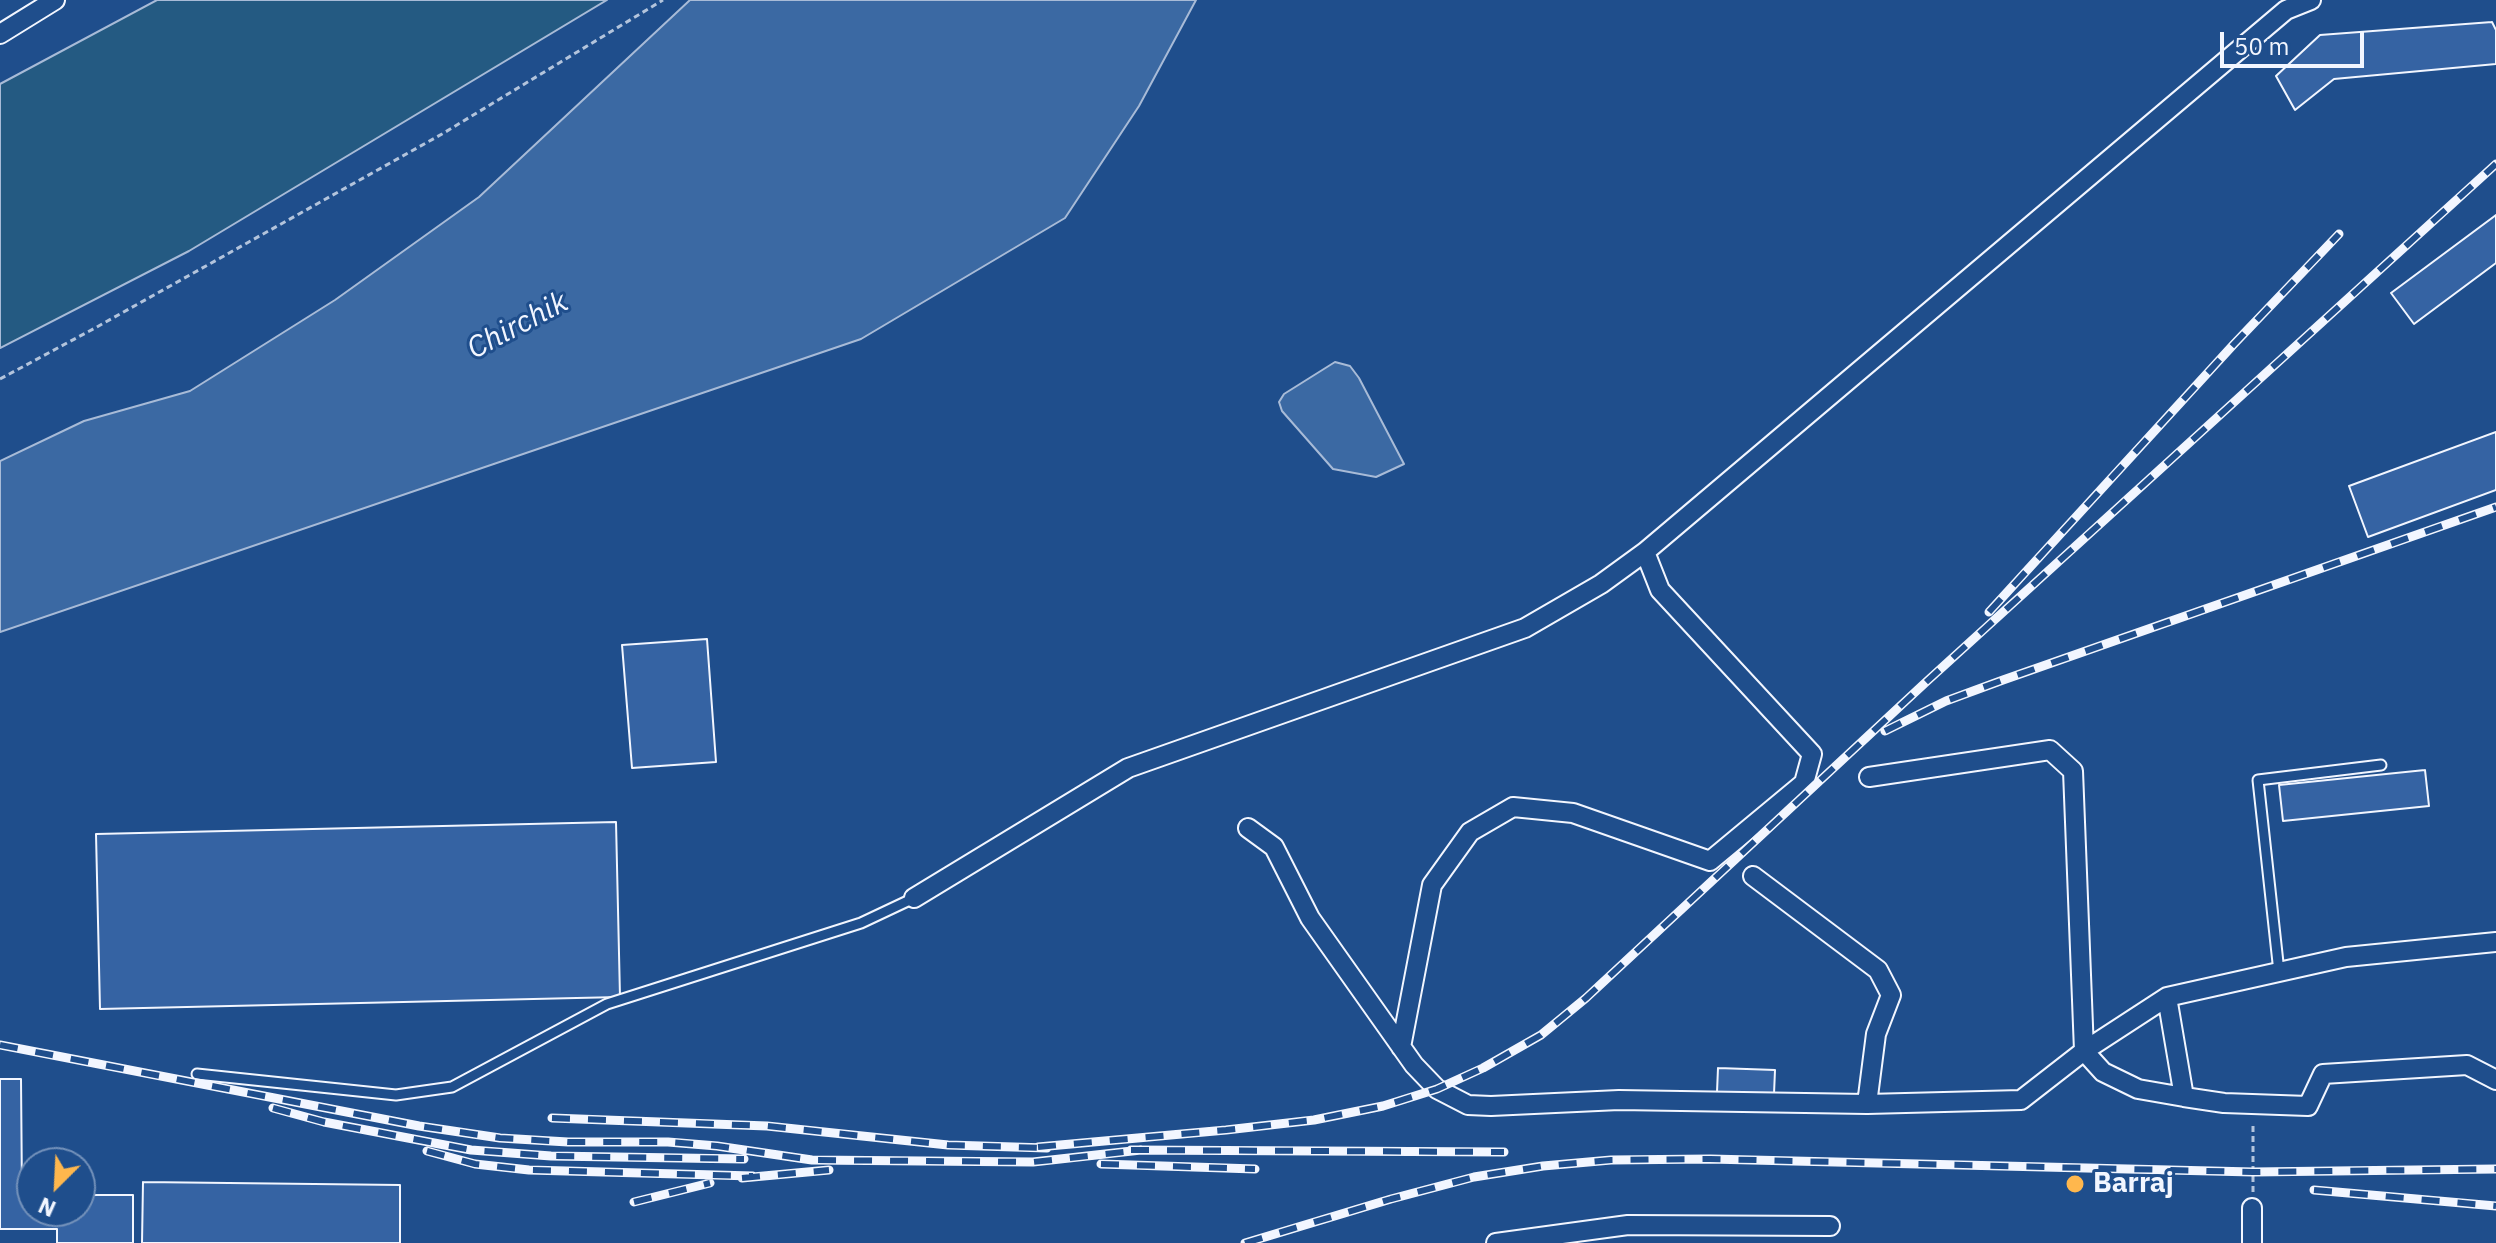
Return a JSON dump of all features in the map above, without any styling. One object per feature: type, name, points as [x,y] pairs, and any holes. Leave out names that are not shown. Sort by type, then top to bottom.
[{"type":"street","points":[[0,34],[55,0]]},
{"type":"street","points":[[914,898],[1128,768],[1525,628],[1601,584],[1645,552],[2286,10],[2311,0]]},
{"type":"street","points":[[1401,1047],[1432,885],[1470,832],[1513,807],[1573,813],[1710,861],[1804,783],[1812,754],[1660,590],[1645,552]]},
{"type":"street","points":[[1869,777],[2050,750],[2073,771],[2084,1051],[2103,1072],[2138,1089],[2224,1103],[2308,1106],[2323,1074],[2467,1065],[2496,1080]]},
{"type":"street","points":[[1248,828],[1274,847],[1310,918],[1414,1065],[1437,1089],[1468,1105],[1619,1100],[1867,1104],[2021,1100],[2084,1051],[2167,997],[2346,957],[2496,942]]},
{"type":"street","points":[[1753,876],[1878,970],[1891,995],[1876,1034],[1867,1104]]},
{"type":"street","points":[[2167,997],[2184,1097]]},
{"type":"street","points":[[2252,1208],[2252,1243]]},
{"type":"street","points":[[1496,1243],[1628,1225],[1830,1226]]},
{"type":"lane","points":[[2279,972],[2258,780],[2381,765]]},
{"type":"lane","points":[[197,1074],[396,1095],[452,1087],[607,1004],[861,923],[914,898]]},
{"type":"path","points":[[0,379],[442,134],[663,0]]},
{"type":"path","points":[[2252,1208],[2253,1104]]},
{"type":"shaded area","points":[[157,0],[607,0],[189,251],[0,348],[0,84]]},
{"type":"water","name":"Chirchik","points":[[690,0],[1196,0],[1139,106],[1065,218],[861,339],[0,632],[0,461],[84,421],[190,391],[335,300],[479,197]]},
{"type":"water","points":[[1335,362],[1350,366],[1359,378],[1404,464],[1376,477],[1333,469],[1282,411],[1279,402],[1284,394]]},
{"type":"building","points":[[2492,22],[2496,30],[2496,64],[2334,79],[2295,110],[2276,76],[2320,35]]},
{"type":"building","points":[[2496,215],[2496,263],[2414,324],[2391,293]]},
{"type":"building","points":[[2496,432],[2496,490],[2368,537],[2349,486]]},
{"type":"building","points":[[707,639],[716,762],[632,768],[622,645]]},
{"type":"building","points":[[2425,770],[2429,806],[2283,821],[2279,785]]},
{"type":"building","points":[[616,822],[620,997],[100,1009],[96,834]]},
{"type":"building","points":[[1718,1068],[1775,1070],[1774,1094],[1717,1092]]},
{"type":"building","points":[[0,1079],[21,1079],[22,1147],[16,1147],[16,1227],[96,1227],[96,1195],[133,1195],[133,1243],[57,1243],[57,1229],[0,1229]]},
{"type":"building","points":[[143,1182],[400,1185],[400,1243],[142,1243]]},
{"type":"railway","points":[[1038,1147],[1314,1120],[1383,1106],[1437,1089],[1483,1068],[1541,1035],[1586,998],[1925,683],[2496,164]]},
{"type":"railway","points":[[1989,612],[2339,234]]},
{"type":"railway","points":[[1885,731],[1946,701],[2003,680],[2496,507]]},
{"type":"railway","points":[[0,1045],[419,1126],[500,1138],[668,1142],[812,1160],[1033,1162],[1141,1150]]},
{"type":"railway","points":[[273,1108],[324,1122],[471,1150],[551,1156],[744,1159]]},
{"type":"railway","points":[[552,1118],[767,1126],[948,1145],[1047,1148]]},
{"type":"railway","points":[[1131,1150],[1504,1152]]},
{"type":"railway","points":[[427,1151],[475,1164],[529,1170],[753,1176]]},
{"type":"railway","points":[[1245,1243],[1474,1177],[1543,1166],[1611,1160],[1710,1159],[2253,1172],[2496,1169]]},
{"type":"railway","points":[[1101,1164],[1255,1169]]},
{"type":"railway","points":[[742,1178],[829,1170]]},
{"type":"railway","points":[[634,1202],[710,1183]]},
{"type":"railway","points":[[2314,1190],[2496,1206]]},
{"type":"place","name":"Barraj","points":[[2075,1184]]}]
